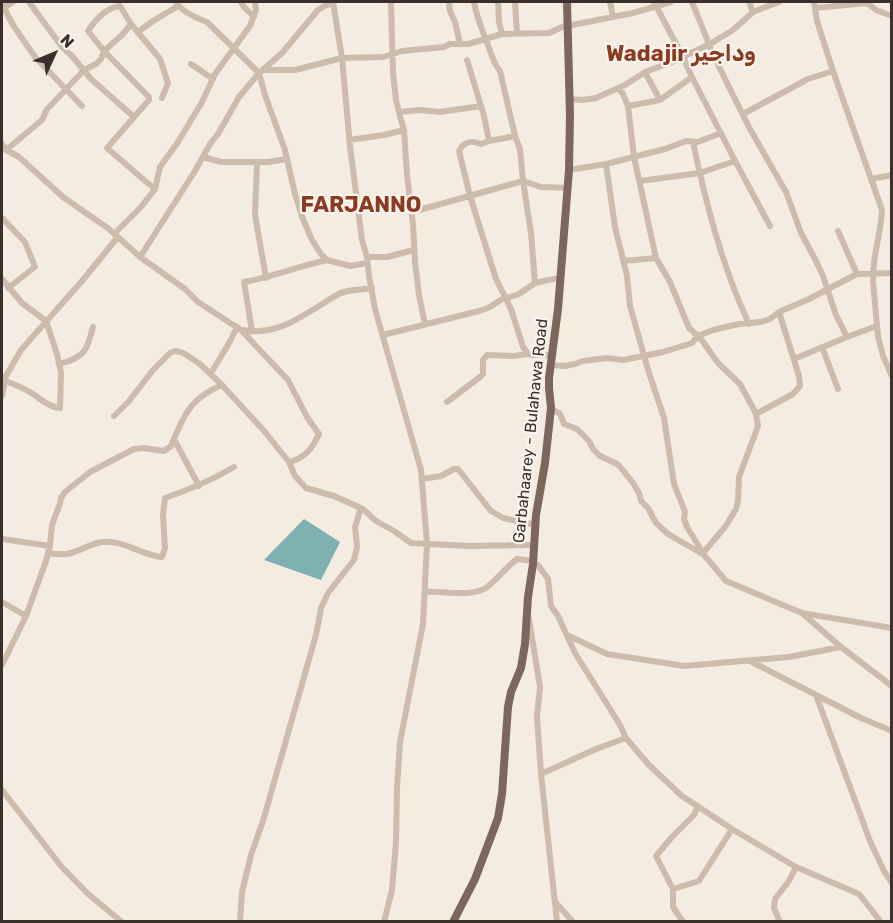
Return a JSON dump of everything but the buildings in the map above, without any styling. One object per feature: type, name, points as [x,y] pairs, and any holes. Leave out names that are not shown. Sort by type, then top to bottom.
[{"type":"main road","name":"Garbahaarey - Bulahawa Road","points":[[453,921],[475,879],[498,818],[502,794],[508,707],[511,692],[521,668],[528,613],[536,525],[551,408],[549,388],[551,360],[558,309],[569,170],[570,99],[567,2]]},
{"type":"street","points":[[13,2],[2,7],[30,51],[82,105]]},
{"type":"street","points":[[29,2],[62,47],[91,79],[134,117]]},
{"type":"street","points":[[241,2],[254,17]]},
{"type":"street","points":[[2,396],[4,378],[21,350],[82,282],[155,189],[160,167],[178,142],[213,79],[244,35],[254,17],[256,2]]},
{"type":"street","points":[[391,2],[396,100],[404,130],[414,250],[425,324]]},
{"type":"street","points":[[449,2],[460,44]]},
{"type":"street","points":[[474,2],[494,63],[500,71],[521,158],[535,284]]},
{"type":"street","points":[[498,2],[502,34]]},
{"type":"street","points":[[515,2],[517,33]]},
{"type":"street","points":[[610,2],[613,17]]},
{"type":"street","points":[[261,71],[295,70],[342,58],[374,58],[402,51],[450,44],[468,44],[502,34],[549,33],[562,27],[633,13],[655,4],[671,2]]},
{"type":"street","points":[[692,2],[726,82],[786,192],[801,233],[828,288],[847,337]]},
{"type":"street","points":[[749,2],[753,12]]},
{"type":"street","points":[[570,99],[596,98],[618,88],[645,72],[710,44],[733,30],[753,12],[779,2]]},
{"type":"street","points":[[891,16],[876,10],[867,2],[814,5],[833,71],[882,210],[873,273],[878,337],[891,376]]},
{"type":"street","points":[[140,257],[239,97],[261,71],[282,53],[318,10],[333,3],[342,58],[349,140],[362,240],[375,309],[418,460],[422,479],[427,544],[421,639],[400,742],[394,871],[384,921]]},
{"type":"street","points":[[138,32],[177,4],[183,10],[207,22],[234,49],[261,71],[303,219],[312,240],[327,260]]},
{"type":"street","points":[[655,4],[770,226]]},
{"type":"street","points":[[155,189],[108,148],[149,100],[149,97],[104,51],[88,31],[109,9],[118,6],[160,59],[168,83],[162,98]]},
{"type":"street","points":[[131,24],[104,51],[101,59],[84,70],[47,109],[42,120],[4,147],[20,157],[63,197],[109,229],[140,257],[179,284],[198,302],[239,329],[288,380],[307,417],[319,434],[309,452],[297,460],[288,462]]},
{"type":"street","points":[[467,60],[489,141]]},
{"type":"street","points":[[191,64],[213,79]]},
{"type":"street","points":[[743,114],[808,79],[833,71]]},
{"type":"street","points":[[645,72],[660,99]]},
{"type":"street","points":[[628,106],[660,99],[692,77]]},
{"type":"street","points":[[618,88],[628,106],[634,157],[656,258],[670,282],[688,328],[698,336],[718,363],[740,384],[756,414],[758,426],[739,477],[736,509],[704,554]]},
{"type":"street","points":[[399,112],[420,110],[440,112],[481,106]]},
{"type":"street","points":[[349,140],[404,130]]},
{"type":"street","points":[[569,170],[606,164],[665,149],[686,141],[703,141],[721,133]]},
{"type":"street","points":[[515,136],[481,144],[474,141],[467,142],[459,151],[470,196],[496,279],[511,309],[521,342],[528,354]]},
{"type":"street","points":[[693,142],[703,190],[718,243],[749,324]]},
{"type":"street","points":[[203,157],[221,162],[287,159]]},
{"type":"street","points":[[257,162],[255,215],[267,278]]},
{"type":"street","points":[[640,181],[700,172],[735,162]]},
{"type":"street","points":[[606,164],[612,212],[628,283],[630,306],[664,418],[675,490],[685,512],[684,519],[687,527],[704,554],[726,580],[802,613],[891,628]]},
{"type":"street","points":[[871,179],[891,175]]},
{"type":"street","points":[[412,213],[523,181],[542,187],[567,188]]},
{"type":"street","points":[[2,218],[25,242],[35,267],[8,288]]},
{"type":"street","points":[[838,231],[856,274]]},
{"type":"street","points":[[252,331],[244,282],[267,278],[300,266],[327,260],[350,266],[414,250]]},
{"type":"street","points":[[623,261],[656,258]]},
{"type":"street","points":[[447,402],[483,374],[483,360],[486,355],[528,354],[565,366],[591,360],[607,358],[623,360],[644,356],[692,343],[698,336],[739,324],[770,319],[779,312],[856,274],[891,273]]},
{"type":"street","points":[[383,335],[479,311],[504,298],[519,294],[535,284],[560,278]]},
{"type":"street","points":[[2,279],[22,303],[45,321],[61,372],[60,408],[48,405],[32,393],[4,378]]},
{"type":"street","points":[[239,329],[252,331],[272,329],[295,322],[347,290],[372,288]]},
{"type":"street","points":[[756,414],[793,394],[800,386],[779,312]]},
{"type":"street","points":[[794,359],[878,326]]},
{"type":"street","points":[[59,364],[70,361],[85,352],[93,327]]},
{"type":"street","points":[[211,373],[239,329]]},
{"type":"street","points":[[822,347],[838,389]]},
{"type":"street","points":[[114,416],[170,353],[175,351],[185,354],[211,373],[265,432],[306,488],[334,496],[362,508],[375,521],[411,543],[468,546],[534,545]]},
{"type":"street","points":[[883,356],[891,355]]},
{"type":"street","points":[[2,665],[26,616],[49,550],[52,525],[61,498],[71,486],[90,472],[134,449],[144,448],[164,452],[171,446],[180,424],[194,403],[203,395],[222,385]]},
{"type":"street","points":[[551,408],[560,414],[564,424],[577,429],[600,456],[621,468],[633,483],[653,519],[662,528],[704,554]]},
{"type":"street","points":[[174,439],[199,486]]},
{"type":"street","points":[[3,539],[66,555],[102,542],[126,545],[151,556],[162,557],[165,548],[163,515],[165,498],[199,486],[234,467]]},
{"type":"street","points":[[422,479],[441,476],[458,469],[491,511],[503,518],[536,525]]},
{"type":"street","points":[[240,921],[242,892],[251,855],[316,635],[321,608],[328,593],[354,560],[357,547],[355,527],[362,508]]},
{"type":"street","points":[[425,592],[470,593],[485,588],[517,559],[538,565],[548,579],[551,606],[575,653],[626,738],[669,785],[697,807],[796,867],[859,894],[881,921]]},
{"type":"street","points":[[2,602],[26,616]]},
{"type":"street","points":[[528,613],[540,687],[537,717],[541,774],[557,921]]},
{"type":"street","points":[[802,613],[891,686]]},
{"type":"street","points":[[567,635],[607,654],[684,666],[789,657],[841,647]]},
{"type":"street","points":[[750,661],[891,731]]},
{"type":"street","points":[[816,695],[870,841],[891,883]]},
{"type":"street","points":[[541,774],[626,738]]},
{"type":"street","points":[[2,790],[61,866],[87,893],[122,921]]},
{"type":"street","points":[[683,921],[674,907],[673,889],[656,856],[694,815],[697,807]]},
{"type":"street","points":[[673,889],[699,881],[732,829]]},
{"type":"street","points":[[780,921],[774,908],[775,899],[789,881],[796,867]]},
{"type":"street","points":[[555,904],[573,921]]},
{"type":"water","points":[[304,519],[340,542],[321,580],[264,560]]},
{"type":"district","name":"Wadajir وداجير","points":[[681,55]]},
{"type":"district","name":"FARJANNO","points":[[361,206]]}]
